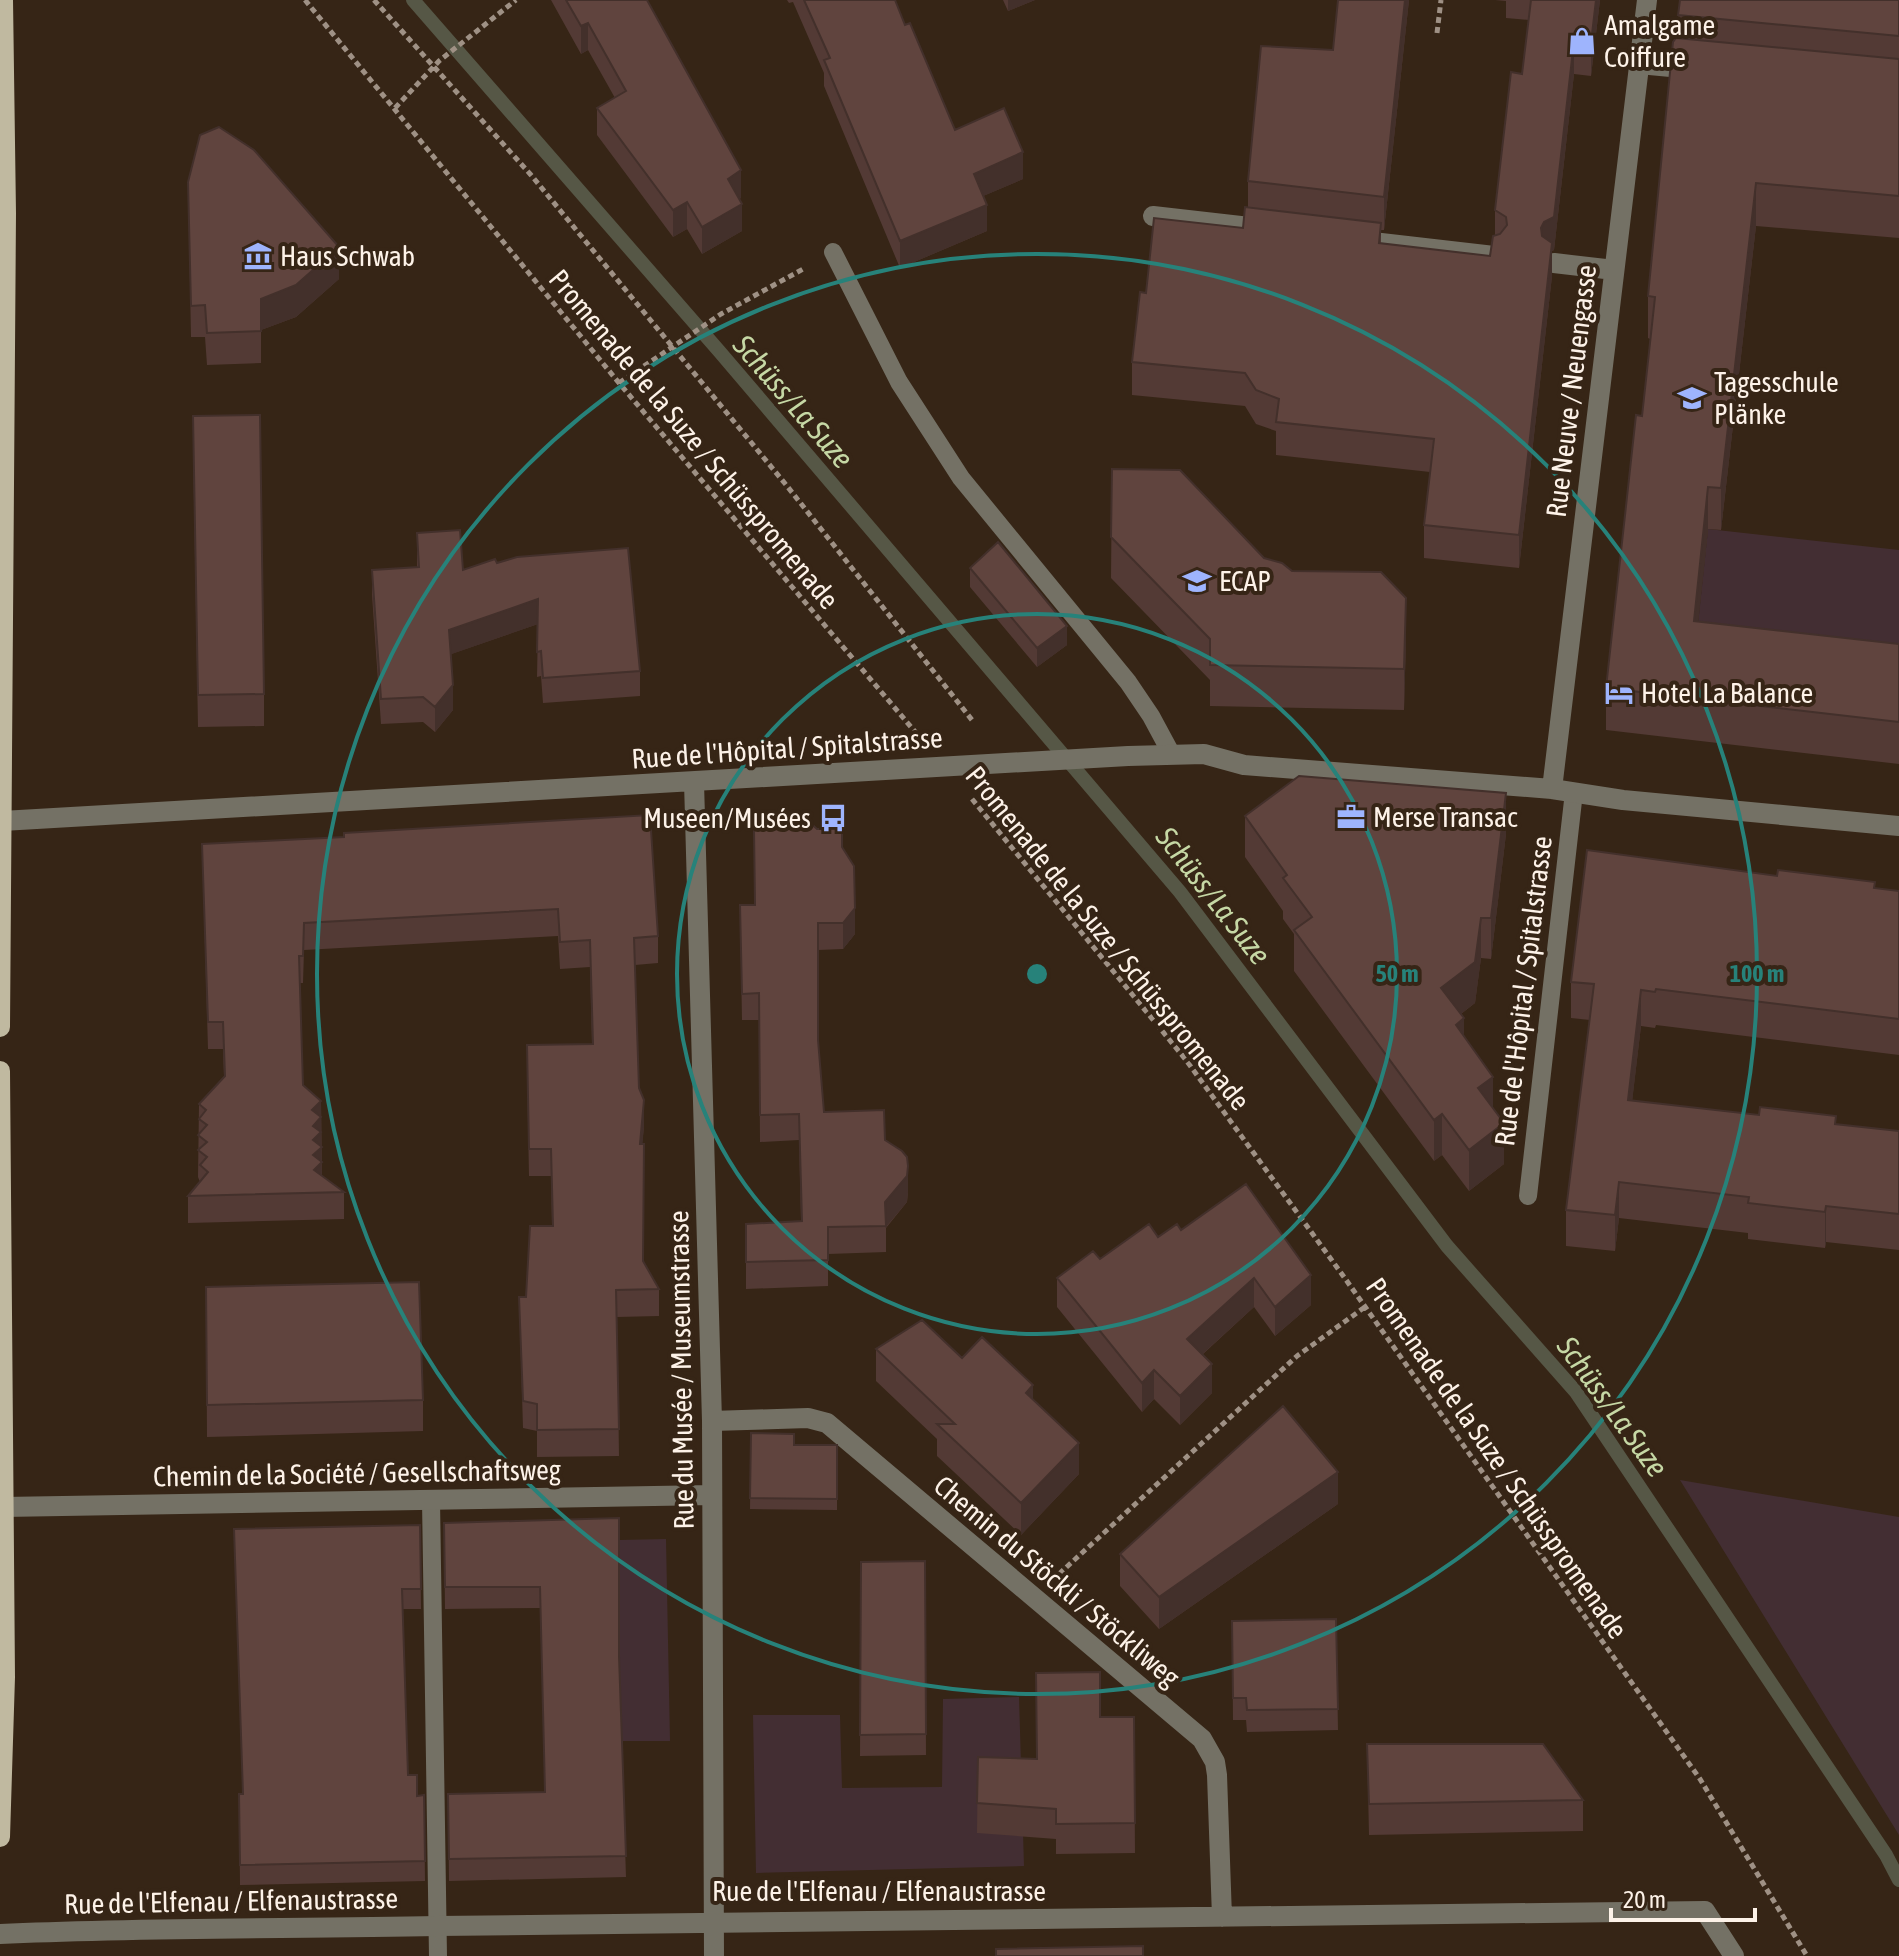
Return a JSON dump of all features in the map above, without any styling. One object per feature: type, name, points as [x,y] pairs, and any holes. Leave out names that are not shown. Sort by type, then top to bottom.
[{"type":"main road","points":[[0,1027],[6,228],[3,0]]},
{"type":"main road","points":[[0,1071],[5,1677],[0,1837]]},
{"type":"street","name":"Rue Neuve / Neuengasse","points":[[1552,789],[1647,0]]},
{"type":"street","points":[[1153,216],[1292,232]]},
{"type":"street","points":[[1339,238],[1494,256]]},
{"type":"street","points":[[1554,263],[1614,270]]},
{"type":"street","name":"Rue de l'Hôpital / Spitalstrasse","points":[[2,821],[1011,762],[1204,754],[1244,765],[1552,789],[1623,800],[1899,826]]},
{"type":"street","name":"Rue du Musée / Museumstrasse","points":[[694,782],[712,1421],[714,1956]]},
{"type":"street","name":"Chemin du Stöckli / Stöckliweg","points":[[712,1421],[808,1418],[827,1423],[1032,1599],[1202,1739],[1209,1749],[1217,1775],[1222,1917]]},
{"type":"street","name":"Chemin de la Société / Gesellschaftsweg","points":[[3,1507],[712,1495]]},
{"type":"street","name":"Rue de l'Elfenau / Elfenaustrasse","points":[[0,1934],[94,1929],[1705,1911],[1734,1956]]},
{"type":"lane","points":[[1639,65],[1715,73]]},
{"type":"lane","points":[[833,252],[899,382],[961,478],[1128,682],[1172,755]]},
{"type":"lane","name":"Rue de l'Hôpital / Spitalstrasse","points":[[1528,1196],[1574,792]]},
{"type":"lane","points":[[431,1500],[438,1956]]},
{"type":"path","name":"Promenade de la Suze / Schüsspromenade","points":[[305,0],[619,383],[945,767],[1186,1060],[1700,1779],[1807,1956]]},
{"type":"path","points":[[374,0],[531,175],[674,347],[972,720]]},
{"type":"path","points":[[395,108],[439,61],[516,0]]},
{"type":"path","points":[[1437,33],[1441,0]]},
{"type":"path","points":[[619,383],[721,314],[833,252]]},
{"type":"path","points":[[1032,1599],[1297,1356],[1365,1307]]},
{"type":"shaded area","points":[[1708,529],[1899,550],[1899,677],[1695,652]]},
{"type":"shaded area","points":[[1680,1480],[1899,1517],[1899,1835]]},
{"type":"shaded area","points":[[666,1539],[670,1741],[620,1741],[619,1540]]},
{"type":"shaded area","points":[[1019,1697],[1024,1866],[756,1873],[753,1715],[840,1715],[842,1788],[942,1787],[943,1699]]},
{"type":"building","points":[[566,0],[647,0],[741,170],[728,179],[742,204],[702,227],[687,202],[673,210],[597,108],[626,91],[588,23],[581,26]]},
{"type":"building","points":[[804,0],[895,0],[905,25],[910,23],[955,130],[1004,108],[1023,152],[974,174],[987,205],[900,241],[824,60],[830,58]]},
{"type":"building","points":[[1338,0],[1405,0],[1384,197],[1248,181],[1261,46],[1333,50]]},
{"type":"building","points":[[1531,0],[1596,0],[1591,43],[1574,41],[1554,217],[1544,222],[1541,228],[1542,236],[1552,243],[1519,535],[1424,525],[1434,439],[1276,422],[1279,399],[1256,390],[1245,373],[1132,362],[1140,292],[1146,293],[1154,218],[1243,228],[1245,207],[1381,223],[1379,243],[1490,256],[1493,236],[1500,234],[1507,225],[1506,217],[1495,210],[1511,72],[1522,74]]},
{"type":"building","points":[[1680,0],[1899,0],[1899,36],[1678,15]]},
{"type":"building","points":[[1676,38],[1899,59],[1899,196],[1756,183],[1721,488],[1708,487],[1694,621],[1899,644],[1899,722],[1606,688],[1636,415],[1642,416],[1655,297],[1648,296],[1673,42]]},
{"type":"building","points":[[219,127],[254,150],[339,247],[296,285],[261,299],[261,331],[207,333],[205,305],[191,306],[188,182],[200,135]]},
{"type":"building","points":[[260,415],[264,694],[198,695],[193,416]]},
{"type":"building","points":[[1112,469],[1180,470],[1264,558],[1282,563],[1292,571],[1381,572],[1406,598],[1404,669],[1210,665],[1210,639],[1111,537]]},
{"type":"building","points":[[460,530],[463,570],[495,559],[497,563],[517,557],[628,548],[640,671],[543,678],[541,651],[537,652],[538,599],[449,630],[453,685],[435,707],[423,697],[381,699],[372,570],[419,567],[417,533]]},
{"type":"building","points":[[998,542],[1067,626],[1037,648],[970,568]]},
{"type":"building","points":[[1299,776],[1506,793],[1491,918],[1481,918],[1475,962],[1441,988],[1464,1018],[1456,1025],[1493,1077],[1478,1088],[1504,1123],[1469,1150],[1442,1114],[1434,1120],[1294,930],[1312,917],[1283,878],[1287,875],[1245,816]]},
{"type":"building","points":[[650,815],[658,936],[634,938],[639,1088],[644,1100],[640,1144],[644,1144],[643,1261],[659,1289],[616,1290],[619,1429],[537,1430],[537,1404],[523,1401],[519,1297],[526,1297],[530,1226],[553,1226],[551,1149],[529,1149],[527,1045],[593,1044],[590,940],[560,942],[558,909],[304,923],[303,956],[299,956],[303,1085],[321,1101],[312,1110],[321,1117],[313,1126],[321,1132],[313,1140],[322,1147],[313,1155],[322,1162],[314,1170],[344,1192],[188,1196],[208,1172],[200,1165],[207,1157],[198,1150],[207,1142],[198,1135],[207,1125],[199,1119],[206,1110],[199,1104],[225,1076],[223,1022],[208,1022],[202,844]]},
{"type":"building","points":[[788,819],[806,819],[817,829],[842,828],[842,847],[854,866],[855,908],[843,923],[818,923],[818,1040],[824,1112],[884,1110],[885,1140],[902,1151],[907,1157],[908,1166],[907,1176],[885,1202],[886,1226],[828,1227],[828,1260],[746,1262],[746,1224],[802,1221],[799,1114],[760,1115],[759,993],[742,994],[740,905],[755,905],[754,830],[781,829]]},
{"type":"building","points":[[1587,850],[1777,876],[1778,870],[1875,882],[1874,888],[1899,891],[1899,1019],[1656,989],[1655,992],[1641,990],[1628,1100],[1759,1115],[1760,1107],[1836,1116],[1835,1124],[1899,1131],[1899,1214],[1826,1206],[1825,1212],[1748,1203],[1749,1197],[1619,1182],[1615,1215],[1566,1210],[1594,984],[1571,982]]},
{"type":"building","points":[[1246,1184],[1311,1275],[1275,1307],[1254,1278],[1187,1339],[1212,1364],[1180,1396],[1154,1370],[1142,1383],[1057,1278],[1093,1251],[1100,1259],[1149,1224],[1158,1237],[1177,1224],[1181,1230]]},
{"type":"building","points":[[419,1282],[423,1400],[207,1405],[206,1287]]},
{"type":"building","points":[[922,1320],[962,1358],[982,1337],[1033,1385],[1026,1393],[1079,1443],[1021,1503],[937,1424],[955,1424],[876,1349]]},
{"type":"building","points":[[1283,1406],[1338,1472],[1159,1597],[1120,1554]]},
{"type":"building","points":[[751,1433],[794,1434],[794,1445],[837,1445],[837,1499],[750,1498]]},
{"type":"building","points":[[619,1518],[619,1656],[626,1856],[449,1859],[448,1794],[545,1792],[540,1587],[445,1587],[444,1523]]},
{"type":"building","points":[[420,1525],[421,1589],[402,1589],[408,1775],[417,1775],[417,1796],[424,1795],[425,1861],[240,1865],[239,1794],[243,1794],[234,1529]]},
{"type":"building","points":[[925,1561],[926,1734],[860,1735],[861,1562]]},
{"type":"building","points":[[1336,1619],[1338,1709],[1247,1710],[1246,1698],[1233,1698],[1232,1621]]},
{"type":"building","points":[[1100,1672],[1100,1717],[1134,1717],[1135,1823],[1056,1824],[1056,1809],[977,1803],[978,1757],[1037,1759],[1036,1673]]},
{"type":"building","points":[[1367,1744],[1543,1744],[1583,1800],[1369,1804]]},
{"type":"building","points":[[1143,1946],[1143,1956],[996,1956],[996,1949]]},
{"type":"waterway","name":"Schüss/La Suze","points":[[413,0],[719,351],[1180,892],[1447,1246],[1576,1392],[1886,1855],[1899,1880]]},
{"type":"place","name":"Amalgame Coiffure","points":[[1582,41]]},
{"type":"place","name":"Haus Schwab","points":[[258,256]]},
{"type":"place","name":"Tagesschule Plänke","points":[[1692,398]]},
{"type":"place","name":"ECAP","points":[[1197,581]]},
{"type":"place","name":"Hotel La Balance","points":[[1619,693]]},
{"type":"place","name":"Merse Transac","points":[[1351,817]]},
{"type":"place","name":"Museen/Musées","points":[[833,818]]}]
